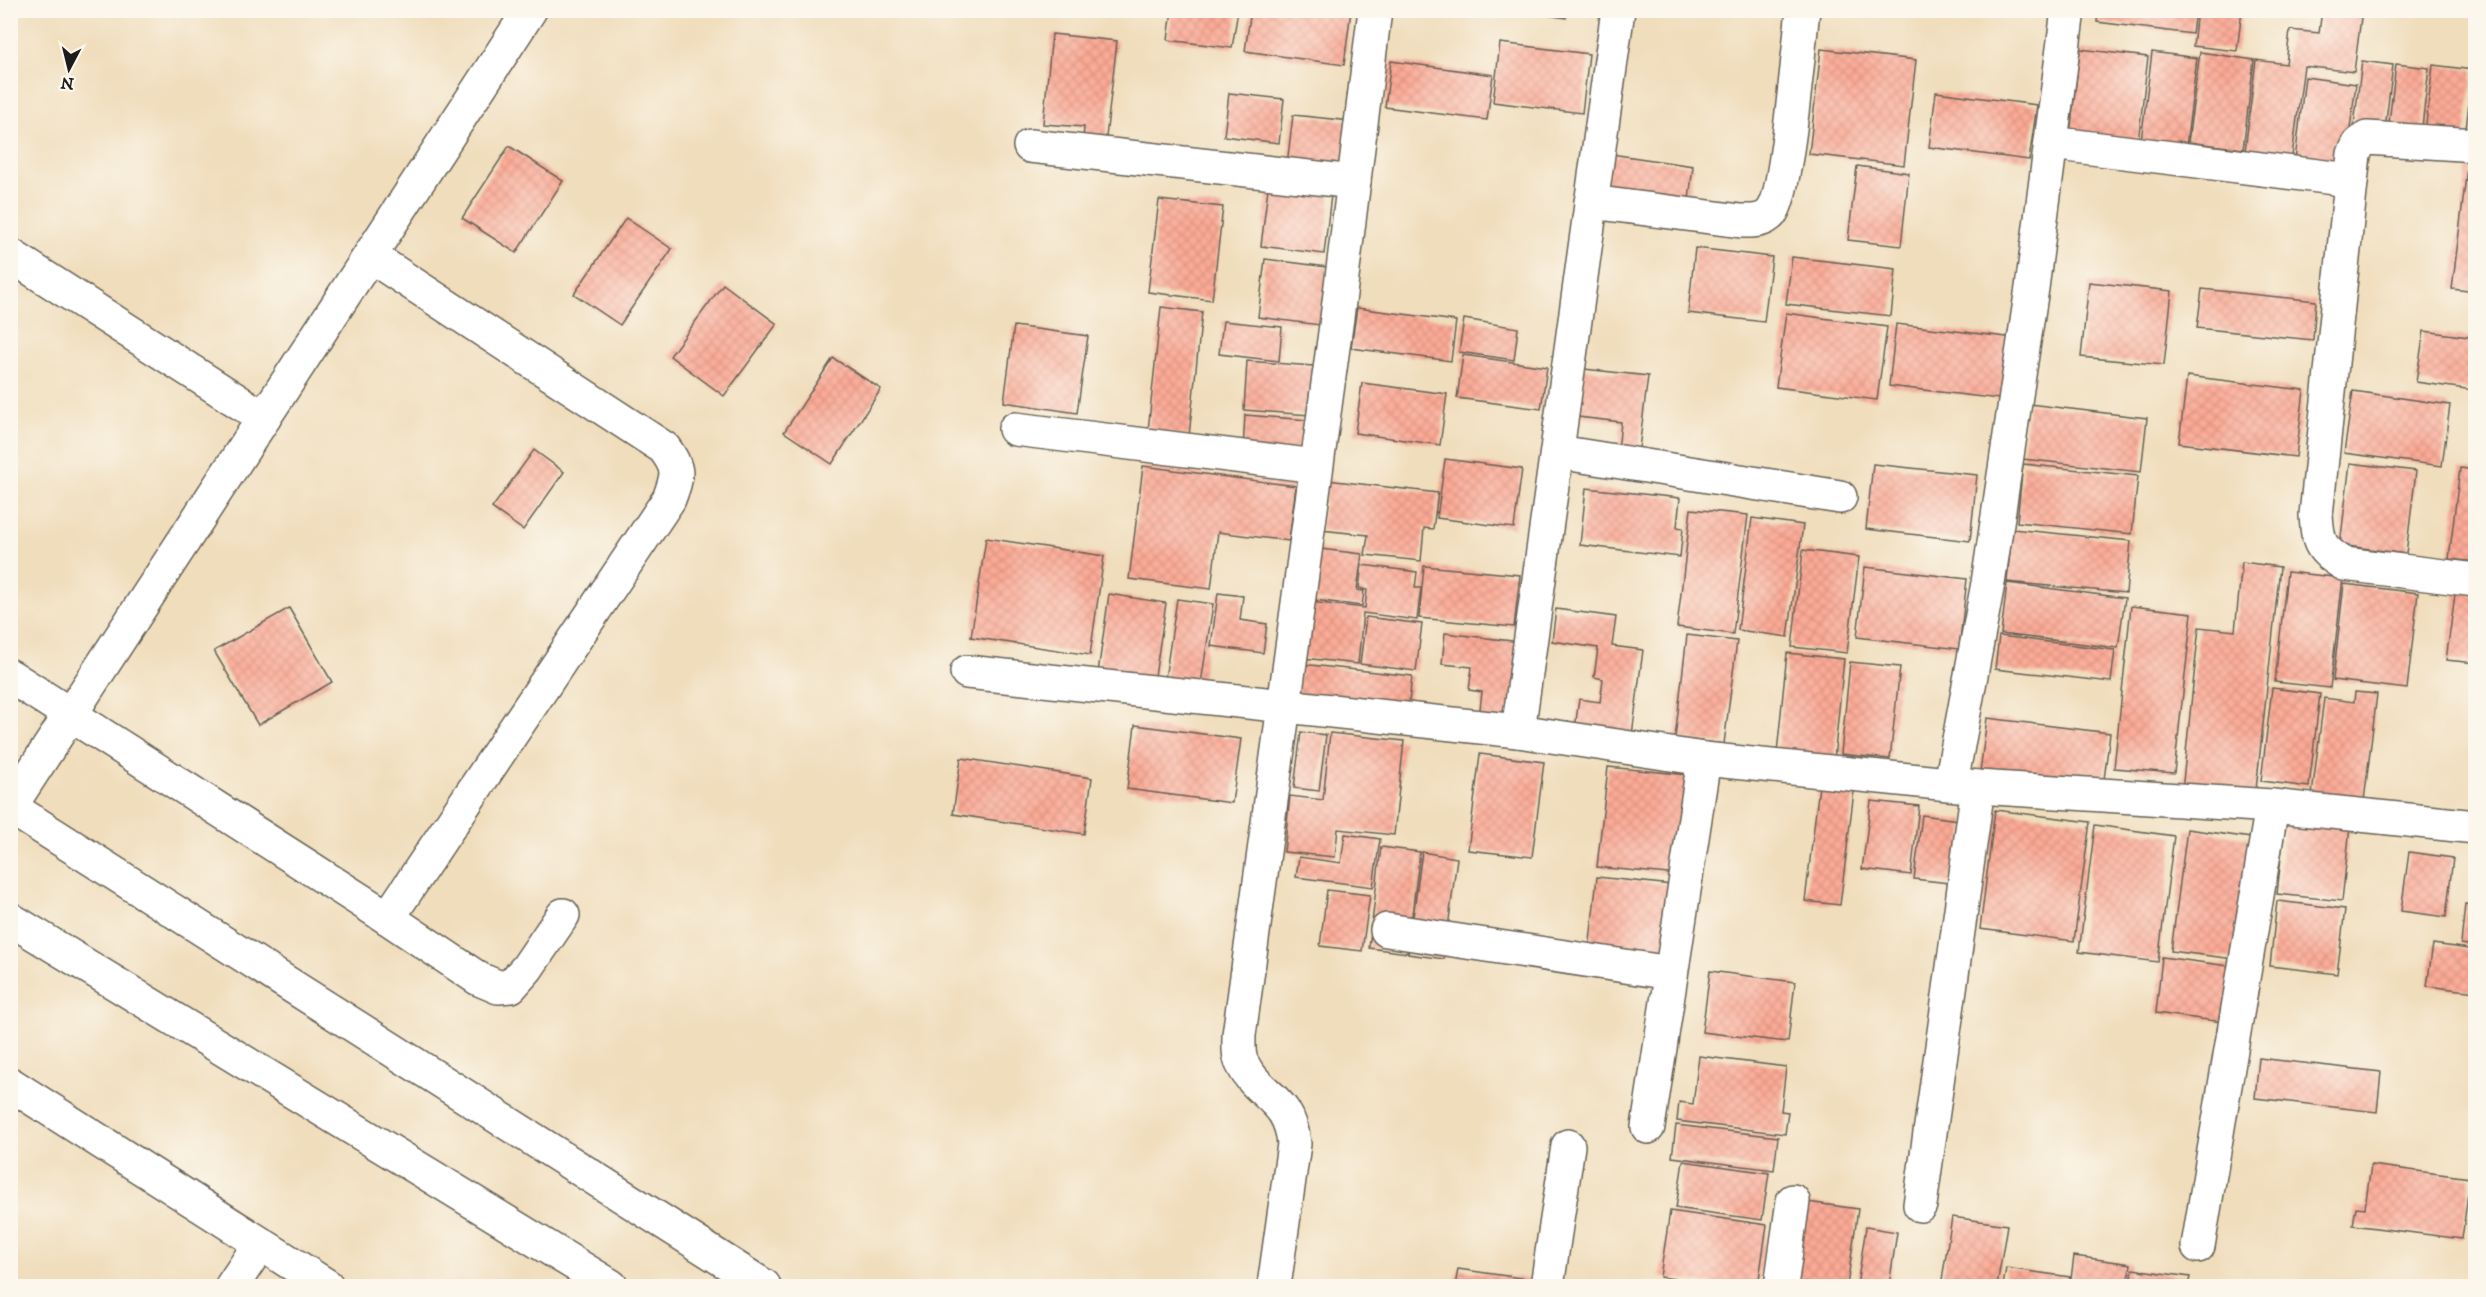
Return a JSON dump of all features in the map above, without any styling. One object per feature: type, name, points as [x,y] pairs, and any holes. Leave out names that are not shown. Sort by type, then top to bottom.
[{"type":"street","points":[[530,10],[11,807],[764,1287]]},
{"type":"street","points":[[1274,1287],[1294,1144],[1293,1127],[1287,1114],[1241,1062],[1239,1035],[1354,182],[1375,10]]},
{"type":"street","points":[[1518,732],[1618,10]]},
{"type":"street","points":[[1591,202],[1741,221],[1758,221],[1772,212],[1782,183],[1803,10]]},
{"type":"street","points":[[1920,1205],[1988,583],[2068,10]]},
{"type":"street","points":[[2475,145],[2367,138],[2359,144],[2354,154],[2316,515],[2318,539],[2326,553],[2344,564],[2475,580]]},
{"type":"street","points":[[2051,143],[2350,180]]},
{"type":"street","points":[[1030,146],[1354,182]]},
{"type":"street","points":[[10,255],[264,418]]},
{"type":"street","points":[[370,256],[664,448],[676,463],[677,479],[669,499],[388,918]]},
{"type":"street","points":[[1015,429],[1316,466]]},
{"type":"street","points":[[1558,452],[1840,497]]},
{"type":"street","points":[[968,672],[1518,732],[1704,759],[1965,785],[2272,806],[2475,827]]},
{"type":"street","points":[[10,676],[388,918],[479,979],[498,987],[511,986],[527,968],[563,915]]},
{"type":"street","points":[[1647,1127],[1704,759]]},
{"type":"street","points":[[2198,1246],[2272,806]]},
{"type":"street","points":[[10,919],[612,1287]]},
{"type":"street","points":[[1387,930],[1671,973]]},
{"type":"street","points":[[10,1084],[327,1287]]},
{"type":"street","points":[[1547,1287],[1568,1146]]},
{"type":"street","points":[[1781,1287],[1793,1201]]},
{"type":"street","points":[[232,1287],[260,1244]]},
{"type":"building","points":[[1172,10],[1238,10],[1232,48],[1168,40]]},
{"type":"building","points":[[1251,10],[1351,10],[1344,65],[1245,51]]},
{"type":"building","points":[[1513,10],[1567,10],[1566,18]]},
{"type":"building","points":[[2098,10],[2195,10],[2192,34],[2097,22]]},
{"type":"building","points":[[2197,10],[2242,10],[2237,51],[2193,46]]},
{"type":"building","points":[[2322,10],[2362,10],[2354,72],[2304,66],[2292,156],[2245,151],[2256,60],[2286,64],[2290,30],[2319,33]]},
{"type":"building","points":[[1052,34],[1117,41],[1104,155],[1082,153],[1084,127],[1043,124]]},
{"type":"building","points":[[1500,43],[1589,54],[1582,113],[1493,102]]},
{"type":"building","points":[[1821,49],[1916,60],[1904,165],[1809,154]]},
{"type":"building","points":[[2080,49],[2148,57],[2137,151],[2069,142]]},
{"type":"building","points":[[2152,52],[2197,58],[2186,147],[2141,141]]},
{"type":"building","points":[[2200,52],[2254,60],[2243,149],[2188,142]]},
{"type":"building","points":[[1391,61],[1493,75],[1487,120],[1385,107]]},
{"type":"building","points":[[2362,61],[2393,65],[2385,129],[2354,125]]},
{"type":"building","points":[[2396,64],[2429,68],[2421,135],[2388,131]]},
{"type":"building","points":[[2433,65],[2473,70],[2465,137],[2425,132]]},
{"type":"building","points":[[2305,77],[2356,84],[2345,166],[2295,160]]},
{"type":"building","points":[[1936,92],[2037,105],[2029,160],[1929,147]]},
{"type":"building","points":[[1229,93],[1284,99],[1279,143],[1224,136]]},
{"type":"building","points":[[1293,115],[1351,121],[1345,181],[1286,173]]},
{"type":"building","points":[[509,146],[563,181],[516,253],[462,218]]},
{"type":"building","points":[[1611,154],[1693,166],[1686,225],[1603,213]]},
{"type":"building","points":[[1857,166],[1909,173],[1901,246],[1848,240]]},
{"type":"building","points":[[2467,168],[2476,170],[2476,292],[2452,289]]},
{"type":"building","points":[[1268,188],[1331,195],[1324,254],[1261,246]]},
{"type":"building","points":[[1159,200],[1223,207],[1212,300],[1148,292]]},
{"type":"building","points":[[626,218],[672,249],[620,325],[574,294]]},
{"type":"building","points":[[1695,248],[1772,257],[1764,322],[1688,313]]},
{"type":"building","points":[[1792,257],[1896,269],[1891,316],[1786,304]]},
{"type":"building","points":[[1265,259],[1327,267],[1320,325],[1258,317]]},
{"type":"building","points":[[2089,282],[2172,291],[2164,365],[2081,357]]},
{"type":"building","points":[[723,284],[777,324],[724,396],[670,356]]},
{"type":"building","points":[[2202,289],[2316,301],[2313,340],[2197,328]]},
{"type":"building","points":[[1161,307],[1202,312],[1189,436],[1148,431]]},
{"type":"building","points":[[1357,308],[1456,321],[1451,361],[1351,348]]},
{"type":"building","points":[[1786,313],[1887,327],[1877,400],[1776,387]]},
{"type":"building","points":[[1464,319],[1518,328],[1514,360],[1459,352]]},
{"type":"building","points":[[1223,321],[1282,327],[1279,361],[1219,354]]},
{"type":"building","points":[[1896,324],[2015,338],[2008,400],[1889,386]]},
{"type":"building","points":[[1014,326],[1088,336],[1077,413],[1004,402]]},
{"type":"building","points":[[2424,331],[2476,338],[2476,371],[2473,390],[2416,382]]},
{"type":"building","points":[[1463,355],[1547,367],[1541,409],[1457,398]]},
{"type":"building","points":[[833,358],[881,389],[832,464],[784,432]]},
{"type":"building","points":[[1247,361],[1313,366],[1310,415],[1244,410]]},
{"type":"building","points":[[1584,369],[1648,376],[1636,473],[1616,471],[1621,422],[1578,417]]},
{"type":"building","points":[[2187,376],[2304,390],[2296,457],[2179,443]]},
{"type":"building","points":[[1362,383],[1447,394],[1440,445],[1355,433]]},
{"type":"building","points":[[2353,391],[2450,405],[2442,466],[2344,453]]},
{"type":"building","points":[[2029,404],[2147,418],[2141,472],[2022,459]]},
{"type":"building","points":[[1245,415],[1308,420],[1306,453],[1243,449]]},
{"type":"building","points":[[534,450],[564,472],[523,530],[492,508]]},
{"type":"building","points":[[1445,459],[1522,469],[1514,528],[1437,518]]},
{"type":"building","points":[[2350,463],[2416,471],[2406,554],[2340,545]]},
{"type":"building","points":[[1873,464],[1977,475],[1970,541],[1866,529]]},
{"type":"building","points":[[2023,464],[2138,476],[2132,534],[2017,522]]},
{"type":"building","points":[[1143,466],[1296,486],[1289,541],[1218,532],[1211,589],[1129,579]]},
{"type":"building","points":[[2460,468],[2476,470],[2476,562],[2449,559]]},
{"type":"building","points":[[1327,480],[1438,493],[1433,529],[1424,528],[1421,561],[1365,555],[1368,535],[1321,530]]},
{"type":"building","points":[[1586,488],[1680,498],[1677,527],[1683,528],[1680,557],[1580,545]]},
{"type":"building","points":[[1691,509],[1748,515],[1733,634],[1677,627]]},
{"type":"building","points":[[1752,518],[1803,525],[1788,637],[1738,630]]},
{"type":"building","points":[[2012,529],[2131,541],[2126,593],[2007,582]]},
{"type":"building","points":[[986,538],[1104,556],[1090,655],[971,637]]},
{"type":"building","points":[[1312,548],[1362,554],[1357,590],[1364,591],[1362,606],[1306,599]]},
{"type":"building","points":[[1803,550],[1859,557],[1847,653],[1792,647]]},
{"type":"building","points":[[2242,562],[2280,567],[2255,799],[2182,791],[2199,627],[2235,631]]},
{"type":"building","points":[[1362,565],[1417,572],[1415,588],[1421,588],[1417,620],[1363,613],[1358,664],[1303,658],[1309,602],[1365,608],[1367,590],[1359,588]]},
{"type":"building","points":[[1424,566],[1520,575],[1514,627],[1419,618]]},
{"type":"building","points":[[1865,567],[1967,579],[1959,649],[1857,637]]},
{"type":"building","points":[[2287,572],[2343,578],[2330,688],[2275,682]]},
{"type":"building","points":[[2007,583],[2125,598],[2118,648],[2001,634]]},
{"type":"building","points":[[2344,584],[2418,593],[2407,689],[2333,680]]},
{"type":"building","points":[[2456,587],[2476,589],[2476,663],[2446,660]]},
{"type":"building","points":[[1218,593],[1243,596],[1240,620],[1267,624],[1263,653],[1211,646]]},
{"type":"building","points":[[1109,594],[1166,603],[1152,696],[1096,687]]},
{"type":"building","points":[[1177,599],[1213,604],[1199,697],[1163,692]]},
{"type":"building","points":[[2131,606],[2192,613],[2174,773],[2114,768]]},
{"type":"building","points":[[289,608],[332,682],[258,725],[214,651]]},
{"type":"building","points":[[1556,609],[1616,617],[1612,646],[1643,650],[1632,735],[1575,728],[1579,699],[1600,702],[1603,679],[1594,677],[1598,648],[1552,641]]},
{"type":"building","points":[[1366,617],[1422,624],[1416,671],[1360,664]]},
{"type":"building","points":[[1445,633],[1520,642],[1510,730],[1478,726],[1482,692],[1469,690],[1472,667],[1442,664]]},
{"type":"building","points":[[1687,635],[1737,641],[1724,744],[1675,738]]},
{"type":"building","points":[[1999,636],[2115,650],[2111,682],[1995,669]]},
{"type":"building","points":[[1787,653],[1844,659],[1834,760],[1777,753]]},
{"type":"building","points":[[1850,662],[1900,667],[1890,759],[1841,754]]},
{"type":"building","points":[[1301,664],[1412,676],[1408,711],[1297,699]]},
{"type":"building","points":[[2272,688],[2320,694],[2309,787],[2261,781]]},
{"type":"building","points":[[2355,692],[2377,694],[2364,801],[2312,795],[2324,698],[2354,702]]},
{"type":"building","points":[[1987,718],[2110,733],[2103,787],[1980,772]]},
{"type":"building","points":[[1135,725],[1241,739],[1232,803],[1127,789]]},
{"type":"building","points":[[1301,732],[1326,735],[1319,791],[1294,788]]},
{"type":"building","points":[[1330,733],[1404,741],[1394,835],[1338,829],[1335,857],[1284,852],[1290,796],[1323,800]]},
{"type":"building","points":[[1480,754],[1544,762],[1532,857],[1468,850]]},
{"type":"building","points":[[961,758],[1092,778],[1084,834],[953,814]]},
{"type":"building","points":[[1608,767],[1689,775],[1678,875],[1597,867]]},
{"type":"building","points":[[1819,786],[1854,791],[1840,905],[1805,901]]},
{"type":"building","points":[[1871,801],[1919,806],[1911,875],[1862,869]]},
{"type":"building","points":[[1995,810],[2090,822],[2074,941],[1980,929]]},
{"type":"building","points":[[1922,815],[1965,821],[1958,884],[1914,879]]},
{"type":"building","points":[[2285,820],[2350,827],[2342,901],[2277,894]]},
{"type":"building","points":[[2095,825],[2174,836],[2158,962],[2079,952]]},
{"type":"building","points":[[2187,829],[2258,839],[2242,960],[2171,951]]},
{"type":"building","points":[[1345,834],[1380,839],[1373,887],[1296,877],[1299,857],[1341,863]]},
{"type":"building","points":[[1381,847],[1420,852],[1407,953],[1369,948]]},
{"type":"building","points":[[1422,852],[1457,858],[1444,959],[1408,954]]},
{"type":"building","points":[[2409,852],[2453,858],[2446,917],[2401,911]]},
{"type":"building","points":[[2474,859],[2476,859],[2476,901],[2469,900]]},
{"type":"building","points":[[1597,877],[1672,885],[1661,977],[1587,969]]},
{"type":"building","points":[[1327,890],[1370,895],[1362,951],[1320,946]]},
{"type":"building","points":[[2277,901],[2345,909],[2337,974],[2270,966]]},
{"type":"building","points":[[2465,904],[2476,905],[2476,946],[2461,944]]},
{"type":"building","points":[[2433,944],[2476,950],[2476,992],[2427,986]]},
{"type":"building","points":[[2162,957],[2236,967],[2230,1023],[2156,1013]]},
{"type":"building","points":[[1710,971],[1795,982],[1788,1042],[1702,1032]]},
{"type":"building","points":[[1699,1056],[1786,1067],[1781,1111],[1788,1112],[1785,1134],[1677,1121],[1679,1102],[1693,1104]]},
{"type":"building","points":[[2259,1058],[2381,1072],[2377,1112],[2255,1098]]},
{"type":"building","points":[[1676,1125],[1778,1137],[1774,1170],[1672,1157]]},
{"type":"building","points":[[1683,1161],[1769,1173],[1762,1220],[1676,1208]]},
{"type":"building","points":[[2371,1165],[2470,1178],[2462,1239],[2353,1225],[2356,1207],[2365,1208]]},
{"type":"building","points":[[1807,1202],[1858,1209],[1847,1286],[1794,1286]]},
{"type":"building","points":[[1670,1211],[1767,1225],[1758,1286],[1728,1286],[1660,1277]]},
{"type":"building","points":[[1952,1217],[2007,1225],[1997,1286],[1941,1286]]},
{"type":"building","points":[[1866,1227],[1897,1232],[1889,1286],[1857,1286]]},
{"type":"building","points":[[2074,1256],[2131,1264],[2128,1286],[2070,1286]]},
{"type":"building","points":[[2006,1268],[2070,1277],[2068,1286],[2003,1286]]},
{"type":"building","points":[[1458,1269],[1534,1280],[1533,1286],[1455,1286]]},
{"type":"building","points":[[2133,1269],[2190,1277],[2188,1286],[2130,1286]]}]
